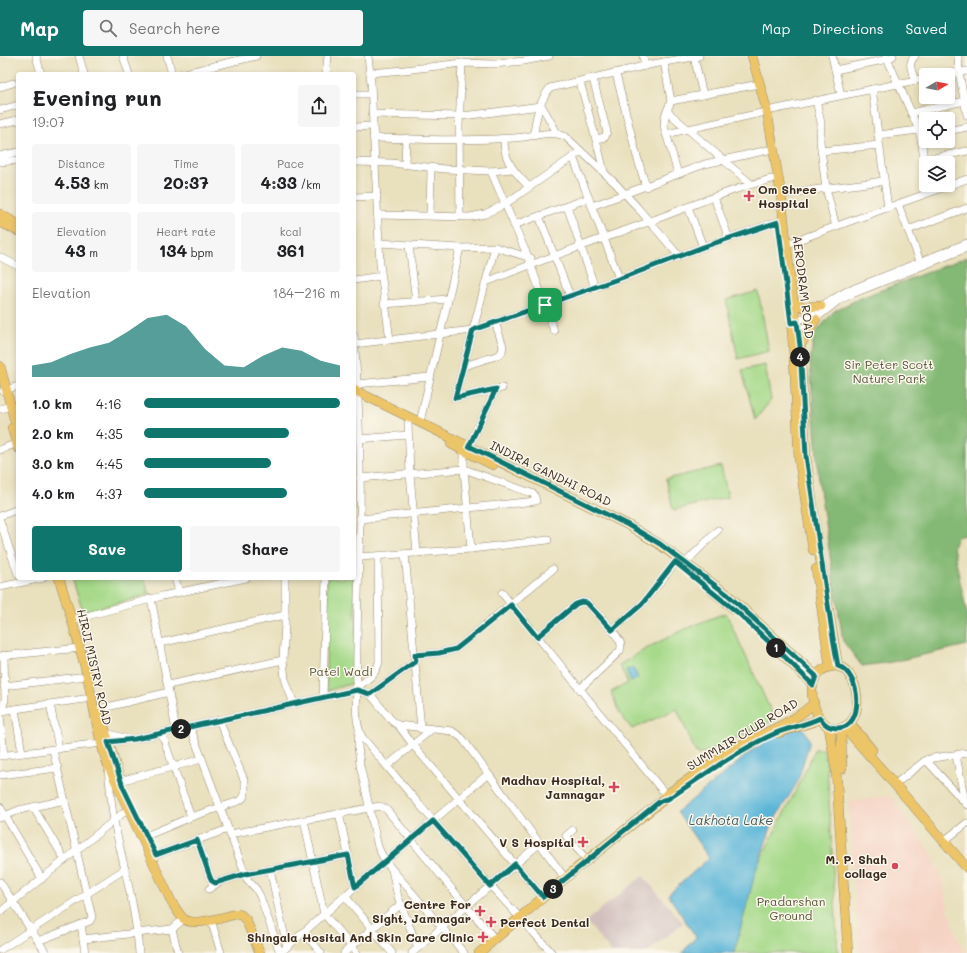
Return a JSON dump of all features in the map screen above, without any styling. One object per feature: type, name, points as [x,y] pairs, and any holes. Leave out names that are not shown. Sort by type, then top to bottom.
[{"type":"main road","name":"AERODRAM ROAD","points":[[745,56],[764,112],[772,179],[787,244],[793,302],[799,458],[834,666]]},
{"type":"main road","name":"AERODRAM ROAD","points":[[752,56],[781,194],[781,221],[794,326],[800,346],[806,456],[834,666]]},
{"type":"main road","points":[[0,214],[16,223]]},
{"type":"main road","points":[[0,222],[16,230]]},
{"type":"main road","points":[[793,302],[803,307],[821,306]]},
{"type":"main road","points":[[800,346],[816,319]]},
{"type":"main road","points":[[0,366],[6,408],[16,443]]},
{"type":"main road","name":"INDIRA GANDHI ROAD","points":[[356,392],[420,422],[467,448],[626,530],[675,562],[737,612],[813,685]]},
{"type":"main road","name":"INDIRA GANDHI ROAD","points":[[356,392],[408,423],[467,448],[628,525],[660,544],[728,595],[816,676]]},
{"type":"main road","points":[[6,408],[16,429]]},
{"type":"main road","name":"HIRJI MISTRY ROAD","points":[[60,580],[74,619],[91,698],[103,737],[120,781],[176,897],[182,916]]},
{"type":"main road","name":"HIRJI MISTRY ROAD","points":[[64,580],[99,709],[108,765],[172,903],[182,916]]},
{"type":"main road","points":[[848,953],[836,770],[829,727],[820,718],[814,703],[813,685],[816,676],[820,671],[834,666],[848,672],[854,682],[856,694],[856,711],[845,726],[841,749],[853,953]]},
{"type":"main road","name":"SUMMAIR CLUB ROAD","points":[[479,953],[565,878],[665,797],[708,765],[745,743],[791,721],[814,703]]},
{"type":"main road","name":"SUMMAIR CLUB ROAD","points":[[665,797],[668,799],[745,749],[777,733],[820,718]]},
{"type":"main road","points":[[845,726],[884,772],[967,860]]},
{"type":"main road","points":[[829,727],[845,726],[899,781],[946,839],[967,868]]},
{"type":"main road","points":[[182,916],[190,921],[197,922],[236,914],[241,915],[246,920],[260,953]]},
{"type":"street","points":[[36,56],[40,72]]},
{"type":"street","points":[[80,56],[84,72]]},
{"type":"street","points":[[124,56],[128,72]]},
{"type":"street","points":[[167,56],[171,72]]},
{"type":"street","points":[[326,72],[328,56]]},
{"type":"street","points":[[330,72],[332,56]]},
{"type":"street","points":[[368,56],[372,94],[381,276],[390,340]]},
{"type":"street","points":[[370,73],[485,60],[550,56]]},
{"type":"street","points":[[643,56],[645,66]]},
{"type":"street","points":[[534,136],[534,122],[546,93],[550,88],[616,74],[683,57],[696,56],[703,95]]},
{"type":"street","points":[[832,56],[841,95]]},
{"type":"street","points":[[915,56],[912,58],[910,63],[915,80]]},
{"type":"street","points":[[958,56],[959,72],[967,115]]},
{"type":"street","points":[[189,72],[252,57]]},
{"type":"street","points":[[835,70],[889,57],[898,83],[919,128]]},
{"type":"street","points":[[664,62],[671,101],[664,121],[666,134],[678,174]]},
{"type":"street","points":[[460,216],[459,139],[462,63]]},
{"type":"street","points":[[955,73],[967,71]]},
{"type":"street","points":[[616,74],[646,187]]},
{"type":"street","points":[[594,79],[607,132],[605,137],[596,139]]},
{"type":"street","points":[[666,134],[816,100],[919,79]]},
{"type":"street","points":[[580,82],[604,172]]},
{"type":"street","points":[[0,87],[13,83]]},
{"type":"street","points":[[671,101],[754,85]]},
{"type":"street","points":[[872,89],[888,208]]},
{"type":"street","points":[[356,94],[372,94]]},
{"type":"street","points":[[816,100],[821,123],[820,141],[826,188],[836,227]]},
{"type":"street","points":[[911,113],[964,101]]},
{"type":"street","points":[[0,110],[16,106]]},
{"type":"street","points":[[372,114],[460,116],[540,106]]},
{"type":"street","points":[[540,106],[543,108],[557,134]]},
{"type":"street","points":[[668,112],[751,184]]},
{"type":"street","points":[[0,124],[16,120]]},
{"type":"street","points":[[356,127],[373,126]]},
{"type":"street","points":[[955,129],[967,127]]},
{"type":"street","points":[[374,138],[504,139],[557,134],[566,137],[580,152],[604,172],[626,195],[679,256]]},
{"type":"street","points":[[878,135],[919,134]]},
{"type":"street","points":[[405,164],[406,138]]},
{"type":"street","points":[[504,139],[504,153],[512,169],[529,186]]},
{"type":"street","points":[[821,151],[879,145]]},
{"type":"street","points":[[592,206],[723,159],[768,150]]},
{"type":"street","points":[[943,156],[967,151]]},
{"type":"street","points":[[0,156],[16,152]]},
{"type":"street","points":[[378,215],[477,216],[485,214],[505,204],[580,152]]},
{"type":"street","points":[[573,157],[619,278]]},
{"type":"street","points":[[0,162],[16,160]]},
{"type":"street","points":[[356,162],[405,164],[431,168],[491,171],[512,169]]},
{"type":"street","points":[[430,215],[431,168]]},
{"type":"street","points":[[491,171],[528,257],[554,331]]},
{"type":"street","points":[[486,282],[554,255],[714,197],[751,184],[772,179]]},
{"type":"street","points":[[787,244],[967,179]]},
{"type":"street","points":[[781,194],[884,180]]},
{"type":"street","points":[[356,197],[377,196]]},
{"type":"street","points":[[714,197],[729,239]]},
{"type":"street","points":[[514,225],[589,198]]},
{"type":"street","points":[[898,204],[920,261]]},
{"type":"street","points":[[566,206],[595,288]]},
{"type":"street","points":[[688,207],[703,247]]},
{"type":"street","points":[[908,230],[967,208]]},
{"type":"street","points":[[539,216],[570,296]]},
{"type":"street","points":[[356,344],[473,330],[595,288],[703,247],[781,221]]},
{"type":"street","points":[[379,243],[460,248],[496,247],[539,261]]},
{"type":"street","points":[[794,326],[821,306],[844,292],[967,243]]},
{"type":"street","points":[[409,245],[416,302]]},
{"type":"street","points":[[471,549],[464,469],[467,448],[499,388],[455,398],[496,247]]},
{"type":"street","points":[[420,422],[460,248]]},
{"type":"street","points":[[794,326],[805,327],[838,301],[852,294],[967,248]]},
{"type":"street","points":[[0,257],[16,265]]},
{"type":"street","points":[[356,280],[381,276]]},
{"type":"street","points":[[384,304],[448,299]]},
{"type":"street","points":[[464,366],[498,355],[502,352],[503,346],[495,322]]},
{"type":"street","points":[[430,377],[356,392],[360,478],[360,519],[357,560],[356,710],[359,731],[358,746],[360,764],[378,847],[385,861],[464,953]]},
{"type":"street","points":[[3,388],[16,386]]},
{"type":"street","points":[[408,423],[410,474],[417,553]]},
{"type":"street","points":[[359,438],[408,435]]},
{"type":"street","points":[[0,450],[16,446]]},
{"type":"street","points":[[360,478],[464,469],[534,494],[536,501],[360,519]]},
{"type":"street","points":[[0,516],[16,510]]},
{"type":"street","points":[[0,521],[16,568]]},
{"type":"street","points":[[685,563],[718,530]]},
{"type":"street","points":[[357,560],[378,556],[471,549],[548,540]]},
{"type":"street","points":[[405,554],[421,728]]},
{"type":"street","points":[[378,556],[378,668],[380,686]]},
{"type":"street","points":[[612,630],[642,604],[675,562]]},
{"type":"street","points":[[370,694],[415,658],[456,649],[553,569]]},
{"type":"street","points":[[0,587],[20,580]]},
{"type":"street","points":[[176,580],[179,592]]},
{"type":"street","points":[[74,619],[223,580]]},
{"type":"street","points":[[285,580],[283,660],[285,679],[294,704]]},
{"type":"street","points":[[323,698],[326,580]]},
{"type":"street","points":[[502,593],[665,797]]},
{"type":"street","points":[[151,598],[176,730]]},
{"type":"street","points":[[537,637],[576,604],[582,602],[587,603],[612,630],[621,643],[620,651],[580,689]]},
{"type":"street","points":[[160,643],[285,615]]},
{"type":"street","points":[[80,648],[2,656],[5,700],[1,711],[0,722],[2,756],[56,749],[103,737],[128,740],[135,739],[323,698],[357,688],[370,678],[378,668]]},
{"type":"street","points":[[168,685],[283,660]]},
{"type":"street","points":[[4,686],[87,676]]},
{"type":"street","points":[[357,688],[370,694],[543,897]]},
{"type":"street","points":[[99,709],[169,692]]},
{"type":"street","points":[[1,711],[91,698]]},
{"type":"street","points":[[38,941],[90,921],[92,917],[58,768],[50,704]]},
{"type":"street","points":[[15,709],[22,753]]},
{"type":"street","points":[[146,836],[191,817],[243,798],[246,788],[219,720]]},
{"type":"street","points":[[398,726],[432,728],[452,731],[457,734],[565,878]]},
{"type":"street","points":[[190,727],[248,882],[256,889],[260,896],[284,951]]},
{"type":"street","points":[[387,766],[432,728]]},
{"type":"street","points":[[359,731],[362,737],[433,821],[551,953]]},
{"type":"street","points":[[162,734],[191,817]]},
{"type":"street","points":[[899,781],[926,760],[967,753]]},
{"type":"street","points":[[956,754],[966,804]]},
{"type":"street","points":[[120,781],[202,760]]},
{"type":"street","points":[[926,760],[966,804]]},
{"type":"street","points":[[108,765],[114,821],[125,869],[137,933],[139,953]]},
{"type":"street","points":[[0,775],[58,768]]},
{"type":"street","points":[[284,951],[344,896],[488,774]]},
{"type":"street","points":[[2,817],[33,807],[65,800]]},
{"type":"street","points":[[156,855],[197,840],[229,832],[380,806],[386,809],[410,840],[495,939]]},
{"type":"street","points":[[0,807],[2,817],[42,879]]},
{"type":"street","points":[[33,807],[65,860]]},
{"type":"street","points":[[0,912],[128,809]]},
{"type":"street","points":[[339,813],[355,887]]},
{"type":"street","points":[[304,820],[324,914],[357,953]]},
{"type":"street","points":[[946,839],[967,823]]},
{"type":"street","points":[[573,830],[566,836],[587,860]]},
{"type":"street","points":[[197,840],[210,877],[215,883],[245,874],[348,855]]},
{"type":"street","points":[[392,870],[395,885],[415,950],[539,844]]},
{"type":"street","points":[[0,950],[125,869]]},
{"type":"street","points":[[270,869],[284,951]]},
{"type":"street","points":[[0,882],[46,953]]},
{"type":"street","points":[[209,889],[219,882]]},
{"type":"street","points":[[344,896],[392,953]]},
{"type":"street","points":[[344,953],[401,904]]},
{"type":"street","points":[[83,939],[172,929],[182,916]]},
{"type":"street","points":[[211,920],[221,953]]},
{"type":"street","points":[[82,924],[85,953]]},
{"type":"street","points":[[172,929],[178,953]]},
{"type":"street","points":[[304,932],[321,953]]},
{"type":"shaded area","name":"M. P. Shah collage","points":[[888,796],[894,801],[931,852],[942,880],[948,909],[964,953],[859,953],[849,802]]},
{"type":"shaded area","points":[[643,876],[683,923],[646,953],[612,953],[586,921]]},
{"type":"shaded area","name":"Perfect Dental","points":[[491,913],[500,923],[490,933],[481,921]]},
{"type":"green space","name":"Sir Peter Scott Nature Park","points":[[967,257],[967,534],[957,537],[953,547],[967,615],[967,645],[892,662],[862,666],[843,641],[819,483],[810,363],[814,335],[834,311],[858,299]]},
{"type":"green space","points":[[758,291],[769,351],[738,359],[726,300]]},
{"type":"green space","points":[[765,365],[771,400],[755,420],[742,370]]},
{"type":"green space","points":[[721,466],[728,497],[673,510],[666,479]]},
{"type":"green space","points":[[73,580],[145,580],[149,595],[83,612]]},
{"type":"green space","name":"Patel Wadi","points":[[327,580],[354,580],[357,682],[326,691]]},
{"type":"green space","points":[[726,613],[775,720],[699,755],[698,752],[696,753],[677,709],[632,729],[620,714],[611,692],[628,683],[619,665],[671,636]]},
{"type":"green space","name":"Pradarshan Ground","points":[[815,749],[823,749],[827,765],[838,953],[734,953],[755,870],[800,782]]},
{"type":"water","points":[[633,667],[638,678],[631,682],[626,670]]},
{"type":"water","name":"Lakhota Lake","points":[[803,728],[810,741],[797,783],[773,822],[756,870],[734,953],[682,953],[696,937],[668,895],[709,858],[677,812],[753,750],[785,730]]},
{"type":"place","name":"Om Shree Hospital","points":[[749,196]]},
{"type":"place","name":"Madhav Hospital, Jamnagar","points":[[614,787]]},
{"type":"place","name":"V S Hospital","points":[[583,842]]},
{"type":"place","name":"M. P. Shah collage","points":[[895,866]]},
{"type":"place","name":"Centre For Sight, Jamnagar","points":[[480,911]]},
{"type":"place","name":"Perfect Dental","points":[[491,922]]},
{"type":"place","name":"Shingala Hosital And Skin Care Clinic","points":[[483,937]]},
{"type":"route","points":[[778,222],[791,323],[797,322],[800,346],[806,456],[819,552],[838,666],[842,667],[848,672],[854,682],[857,701],[854,718],[850,723],[841,728],[829,727],[820,718],[777,733],[745,749],[668,799],[659,802],[543,897],[515,864],[490,886],[433,821],[355,887],[348,855],[245,874],[215,883],[210,877],[197,840],[156,855],[123,787],[108,742],[162,734],[357,690],[370,694],[416,661],[415,655],[447,652],[456,649],[511,605],[537,637],[576,604],[582,602],[587,603],[612,630],[642,604],[675,562],[737,612],[813,685],[816,676],[728,595],[660,544],[628,525],[580,500],[469,446],[496,389],[455,398],[473,330],[545,305],[601,286],[703,247],[778,222]]}]
